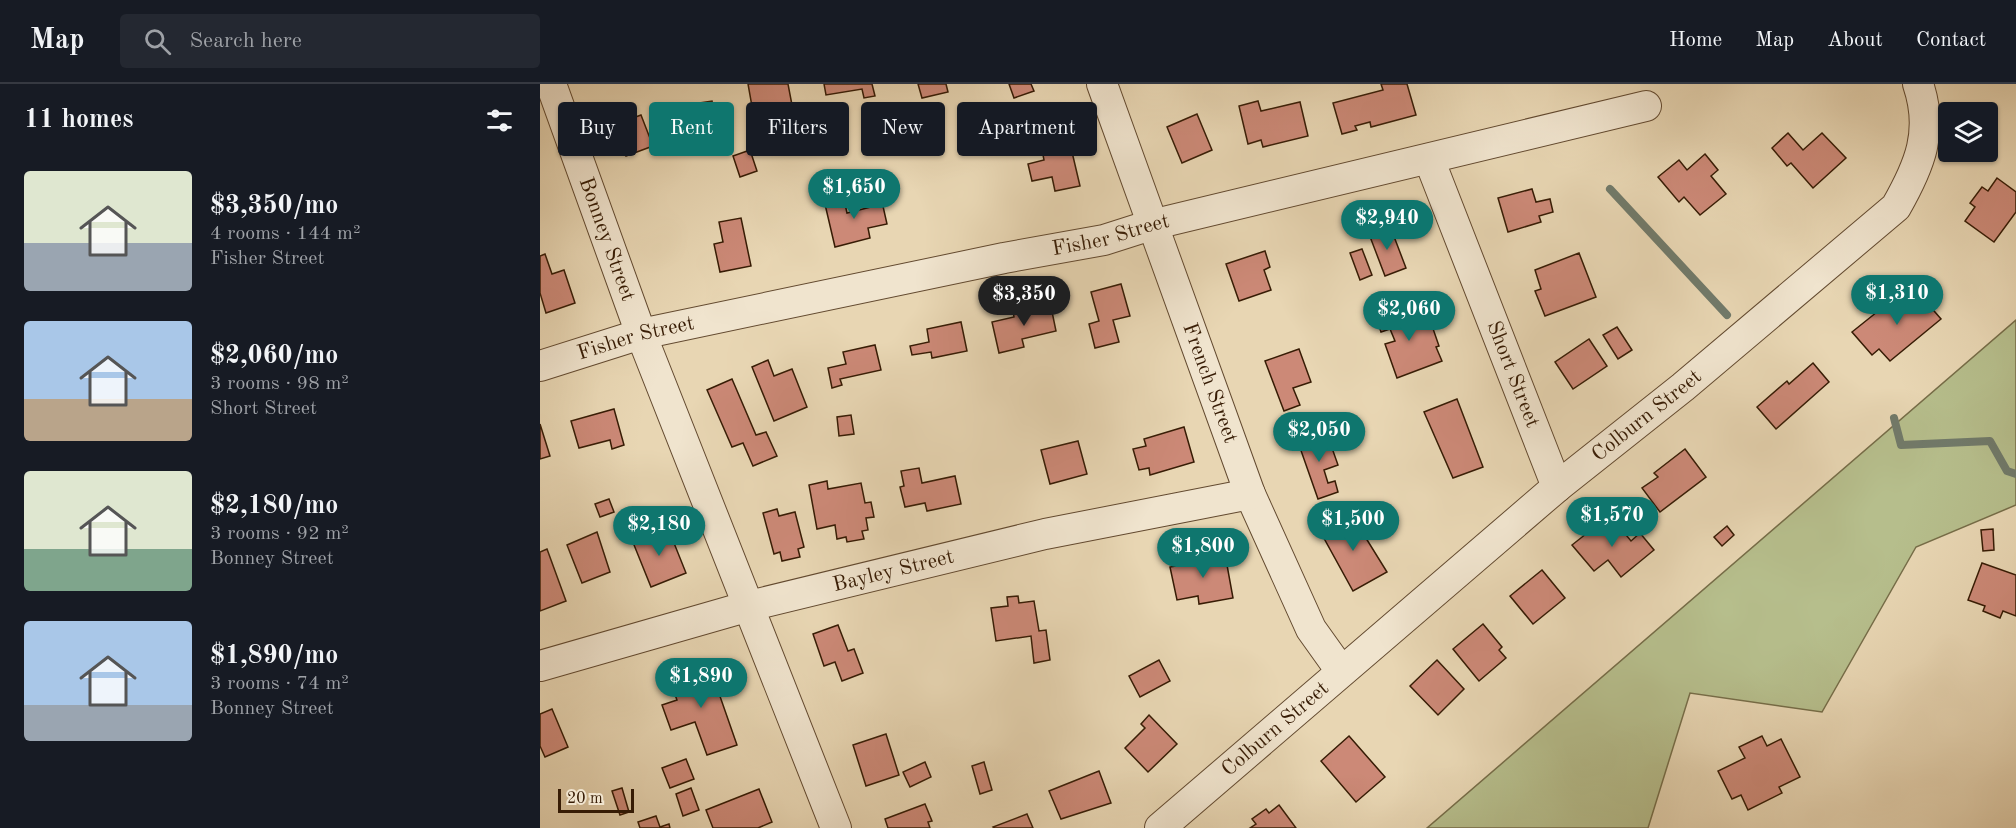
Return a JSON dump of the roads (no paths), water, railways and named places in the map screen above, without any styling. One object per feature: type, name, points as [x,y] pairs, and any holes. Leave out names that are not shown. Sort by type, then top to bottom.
[{"type":"street","name":"Bonney Street","points":[[552,84],[641,334],[836,828]]},
{"type":"street","name":"French Street","points":[[1102,84],[1250,494],[1311,629],[1341,671]]},
{"type":"street","name":"Colburn Street","points":[[1160,828],[1557,487],[1683,387],[1896,207],[1911,181],[1926,135],[1922,96],[1918,84]]},
{"type":"street","name":"Fisher Street","points":[[540,366],[641,334],[1004,258],[1104,240],[1151,225],[1646,106]]},
{"type":"street","name":"Short Street","points":[[1429,159],[1557,487]]},
{"type":"street","name":"Bayley Street","points":[[540,666],[748,606],[1045,534],[1250,494]]},
{"type":"waterway","points":[[1610,189],[1727,315]]},
{"type":"waterway","points":[[1894,418],[1901,445],[1990,441],[2007,471],[2016,474]]}]
